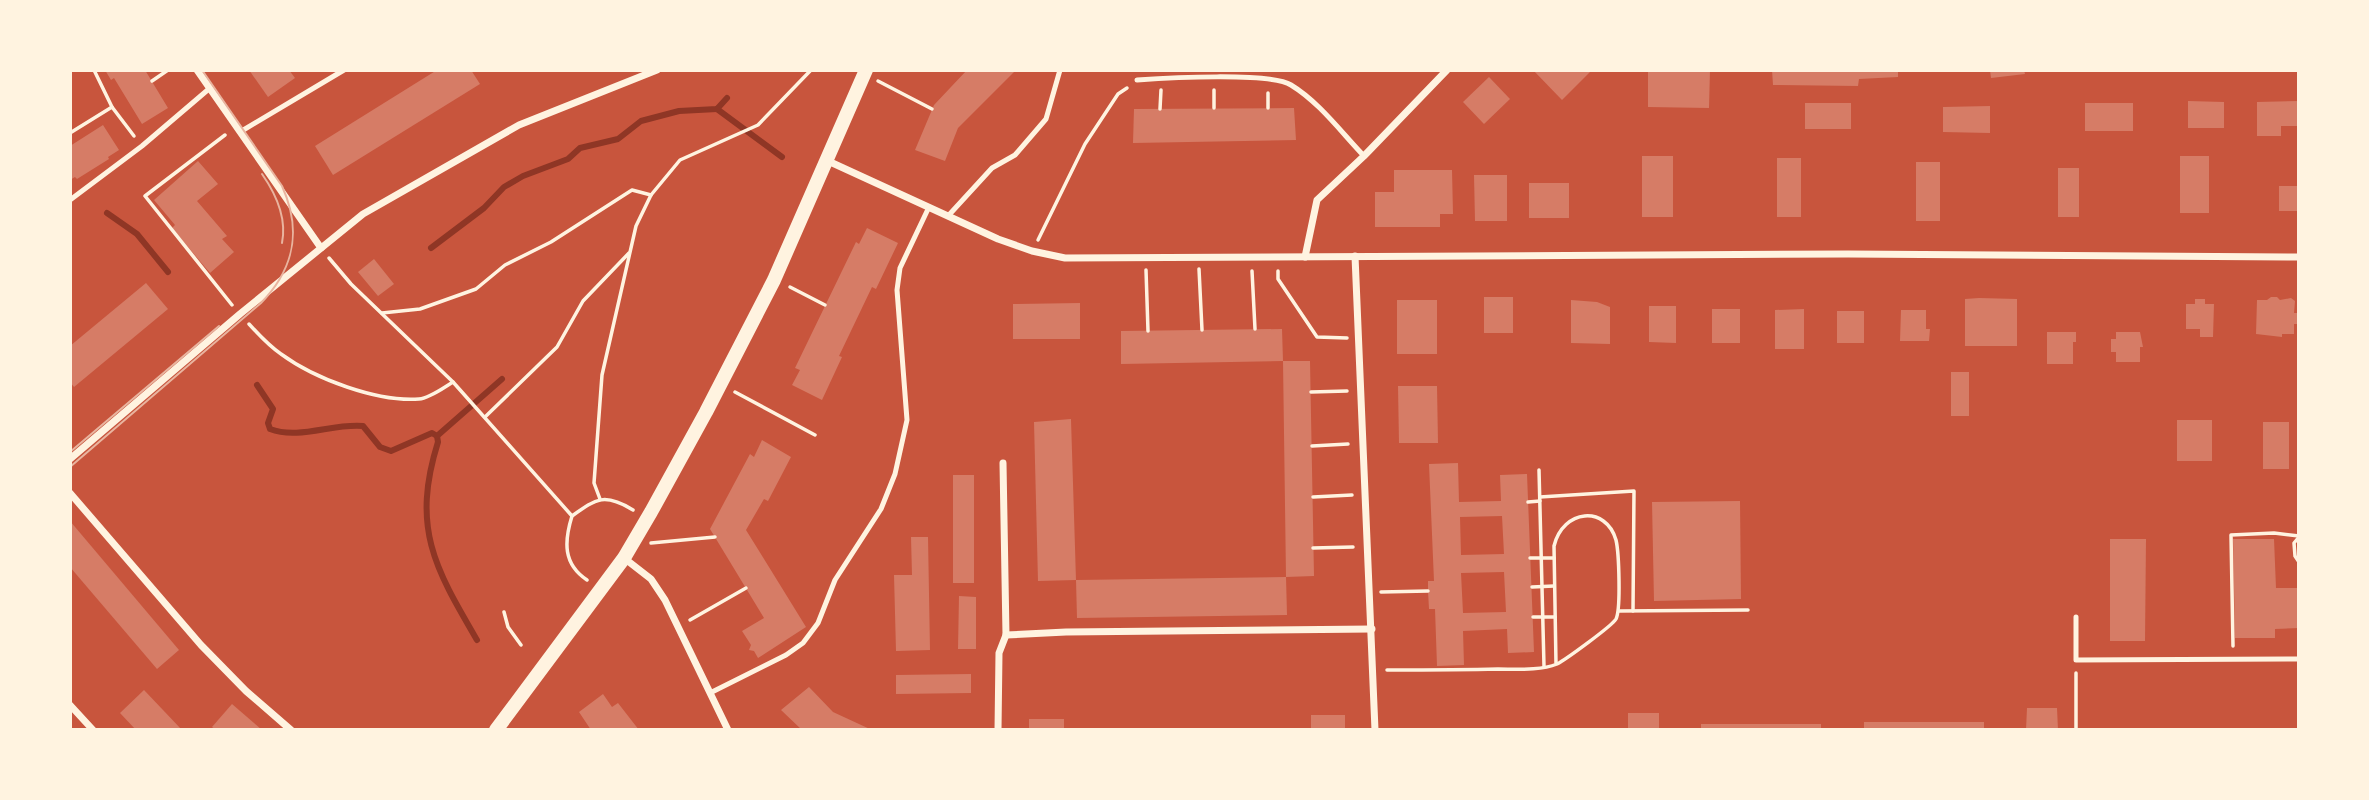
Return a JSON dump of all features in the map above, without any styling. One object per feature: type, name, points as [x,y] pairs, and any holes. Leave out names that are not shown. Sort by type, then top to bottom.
[{"type":"main road","points":[[496,730],[624,558],[647,519],[774,280],[865,72]]},
{"type":"street","points":[[197,70],[321,248]]},
{"type":"street","points":[[70,459],[240,314],[363,214],[519,125],[657,70]]},
{"type":"street","points":[[1305,257],[1317,200],[1364,156],[1447,70]]},
{"type":"street","points":[[828,161],[1032,251],[1065,258],[1861,254],[2299,257]]},
{"type":"street","points":[[1355,256],[1375,730]]},
{"type":"street","points":[[998,730],[999,653],[1006,635],[1003,463]]},
{"type":"street","points":[[70,493],[201,645],[246,691],[292,730]]},
{"type":"street","points":[[624,558],[651,579],[678,627],[728,730]]},
{"type":"street","points":[[1006,635],[1371,629]]},
{"type":"street","points":[[70,705],[93,730]]},
{"type":"lane","points":[[238,129],[344,70]]},
{"type":"lane","points":[[948,216],[992,168],[1016,155],[1046,119],[1060,70]]},
{"type":"lane","points":[[1137,80],[1268,78],[1289,83],[1317,106],[1364,156]]},
{"type":"lane","points":[[70,200],[142,146],[210,88]]},
{"type":"lane","points":[[710,693],[786,655],[803,643],[818,623],[835,580],[881,509],[895,474],[907,420],[897,290],[900,268],[929,207]]},
{"type":"lane","points":[[2076,617],[2076,660],[2299,659]]},
{"type":"path","points":[[93,70],[112,107],[142,146]]},
{"type":"path","points":[[152,81],[168,70]]},
{"type":"path","points":[[600,499],[594,483],[602,375],[636,226],[651,195],[680,160],[758,125],[811,70]]},
{"type":"path","points":[[865,72],[932,109]]},
{"type":"path","points":[[1032,251],[1085,145],[1118,94],[1137,80]]},
{"type":"path","points":[[1160,99],[1160,109]]},
{"type":"path","points":[[1214,100],[1214,108]]},
{"type":"path","points":[[1268,100],[1268,108]]},
{"type":"path","points":[[70,132],[112,107]]},
{"type":"path","points":[[238,129],[145,197],[240,314],[282,355],[313,373],[354,389],[383,397],[422,399],[453,382]]},
{"type":"path","points":[[380,313],[420,309],[476,289],[505,264],[551,242],[632,190],[651,195]]},
{"type":"path","points":[[321,248],[351,284],[453,382],[572,516]]},
{"type":"path","points":[[485,418],[557,347],[583,301],[631,252]]},
{"type":"path","points":[[1146,257],[1148,331]]},
{"type":"path","points":[[1199,257],[1202,330]]},
{"type":"path","points":[[1252,258],[1255,329]]},
{"type":"path","points":[[1279,258],[1278,279],[1317,337],[1359,339]]},
{"type":"path","points":[[774,280],[825,305]]},
{"type":"path","points":[[721,384],[815,435]]},
{"type":"path","points":[[1311,392],[1362,391]]},
{"type":"path","points":[[1312,446],[1364,443]]},
{"type":"path","points":[[1539,470],[1544,666]]},
{"type":"path","points":[[1528,502],[1634,491],[1633,611]]},
{"type":"path","points":[[1312,497],[1366,495]]},
{"type":"path","points":[[601,590],[577,573],[568,559],[565,548],[566,533],[572,516],[600,499],[616,499],[647,519]]},
{"type":"path","points":[[1373,670],[1529,669],[1556,664],[1614,623],[1619,611],[1617,542],[1611,528],[1598,519],[1583,515],[1573,517],[1557,533],[1554,546],[1556,664]]},
{"type":"path","points":[[2233,659],[2231,535],[2274,533],[2299,536],[2294,543],[2295,556],[2299,562]]},
{"type":"path","points":[[632,544],[715,537]]},
{"type":"path","points":[[1314,548],[1368,547]]},
{"type":"path","points":[[1530,558],[1554,558]]},
{"type":"path","points":[[1532,587],[1555,586]]},
{"type":"path","points":[[678,627],[746,588]]},
{"type":"path","points":[[1370,593],[1428,591]]},
{"type":"path","points":[[1619,611],[1748,610]]},
{"type":"path","points":[[504,612],[508,627],[521,645]]},
{"type":"path","points":[[1533,617],[1556,617]]},
{"type":"path","points":[[2076,660],[2076,730]]},
{"type":"building","points":[[105,70],[145,70],[168,108],[142,124],[114,78],[111,80]]},
{"type":"building","points":[[249,70],[289,70],[295,78],[268,97]]},
{"type":"building","points":[[437,70],[471,70],[480,84],[333,175],[315,146]]},
{"type":"building","points":[[967,70],[1016,70],[958,128],[945,161],[915,150],[934,105]]},
{"type":"building","points":[[1533,70],[1592,70],[1562,100]]},
{"type":"building","points":[[1648,70],[1710,70],[1709,108],[1648,107]]},
{"type":"building","points":[[1772,70],[1898,70],[1898,77],[1859,79],[1858,86],[1773,85]]},
{"type":"building","points":[[1990,70],[2024,70],[2025,74],[1991,78]]},
{"type":"building","points":[[1489,77],[1510,99],[1484,124],[1463,102]]},
{"type":"building","points":[[2188,101],[2224,102],[2224,128],[2188,128]]},
{"type":"building","points":[[2299,101],[2299,126],[2281,126],[2281,136],[2257,136],[2257,102]]},
{"type":"building","points":[[1805,103],[1851,103],[1851,129],[1805,129]]},
{"type":"building","points":[[2085,103],[2133,103],[2133,131],[2085,131]]},
{"type":"building","points":[[1990,106],[1990,133],[1943,132],[1943,107]]},
{"type":"building","points":[[1294,108],[1296,140],[1133,143],[1134,109]]},
{"type":"building","points":[[103,125],[119,150],[77,179],[75,177],[70,180],[70,146]]},
{"type":"building","points":[[1642,156],[1673,156],[1673,217],[1642,217]]},
{"type":"building","points":[[2180,156],[2209,156],[2209,213],[2180,213]]},
{"type":"building","points":[[1777,158],[1801,158],[1801,217],[1777,217]]},
{"type":"building","points":[[198,161],[218,184],[197,201],[227,236],[222,239],[234,252],[210,273],[172,228],[175,225],[154,200]]},
{"type":"building","points":[[1916,162],[1940,162],[1940,221],[1916,221]]},
{"type":"building","points":[[2058,168],[2079,168],[2079,217],[2058,217]]},
{"type":"building","points":[[1394,170],[1452,170],[1453,214],[1440,214],[1440,227],[1375,227],[1375,192],[1394,192]]},
{"type":"building","points":[[1474,175],[1507,175],[1507,221],[1475,221]]},
{"type":"building","points":[[1529,183],[1569,183],[1569,218],[1529,218]]},
{"type":"building","points":[[2279,186],[2299,186],[2299,211],[2279,211]]},
{"type":"building","points":[[867,228],[898,243],[876,289],[872,287],[839,356],[842,357],[822,400],[792,385],[800,370],[795,368],[856,242],[859,244]]},
{"type":"building","points":[[374,259],[394,284],[378,296],[358,272]]},
{"type":"building","points":[[146,283],[168,309],[74,387],[70,382],[70,346]]},
{"type":"building","points":[[1484,297],[1513,297],[1513,333],[1484,333]]},
{"type":"building","points":[[2271,297],[2280,300],[2291,298],[2295,301],[2294,313],[2299,313],[2299,324],[2294,324],[2294,334],[2282,334],[2282,337],[2256,334],[2257,300]]},
{"type":"building","points":[[1965,299],[2017,299],[2017,346],[1965,346]]},
{"type":"building","points":[[2195,299],[2205,299],[2205,304],[2214,304],[2213,337],[2200,337],[2200,329],[2186,329],[2186,304],[2195,304]]},
{"type":"building","points":[[1397,300],[1437,300],[1437,354],[1397,354]]},
{"type":"building","points":[[1571,300],[1597,302],[1610,307],[1610,344],[1571,343]]},
{"type":"building","points":[[1080,303],[1080,339],[1013,339],[1013,304]]},
{"type":"building","points":[[1649,306],[1676,306],[1676,343],[1649,342]]},
{"type":"building","points":[[1712,309],[1740,309],[1740,343],[1712,343]]},
{"type":"building","points":[[1804,309],[1804,349],[1775,349],[1775,310]]},
{"type":"building","points":[[1901,310],[1926,310],[1926,329],[1930,329],[1929,341],[1900,341]]},
{"type":"building","points":[[1837,311],[1864,311],[1864,343],[1837,343]]},
{"type":"building","points":[[1282,329],[1283,361],[1121,364],[1121,331]]},
{"type":"building","points":[[2047,332],[2076,332],[2073,364],[2047,364]]},
{"type":"building","points":[[2116,332],[2140,332],[2143,347],[2140,347],[2140,362],[2116,362],[2116,352],[2111,352],[2111,339],[2116,339]]},
{"type":"building","points":[[1283,361],[1310,361],[1314,576],[1286,577]]},
{"type":"building","points":[[1951,372],[1969,372],[1969,416],[1951,416]]},
{"type":"building","points":[[1398,386],[1437,386],[1438,443],[1399,443]]},
{"type":"building","points":[[1071,419],[1076,580],[1038,581],[1034,422]]},
{"type":"building","points":[[2177,420],[2212,420],[2212,461],[2177,461]]},
{"type":"building","points":[[2263,422],[2289,422],[2289,469],[2263,469]]},
{"type":"building","points":[[762,440],[791,457],[768,501],[764,499],[746,530],[806,627],[758,658],[754,651],[749,650],[751,645],[742,631],[764,618],[710,529],[750,454],[754,457]]},
{"type":"building","points":[[1458,463],[1459,502],[1501,501],[1500,475],[1527,474],[1534,652],[1508,653],[1507,629],[1463,631],[1464,665],[1437,666],[1435,609],[1429,609],[1428,591],[1428,581],[1434,581],[1429,464]],"holes":[[[1502,516],[1504,554],[1461,555],[1460,517]],[[1504,572],[1506,612],[1463,613],[1461,573]]]},
{"type":"building","points":[[953,475],[974,475],[974,583],[953,583]]},
{"type":"building","points":[[1740,501],[1741,599],[1654,601],[1652,502]]},
{"type":"building","points":[[70,521],[179,650],[157,669],[70,567]]},
{"type":"building","points":[[911,537],[928,537],[930,650],[896,651],[894,575],[912,575]]},
{"type":"building","points":[[2110,539],[2146,539],[2145,641],[2110,641]]},
{"type":"building","points":[[2233,539],[2274,539],[2276,588],[2299,588],[2299,628],[2275,629],[2275,638],[2235,638]]},
{"type":"building","points":[[1286,577],[1287,615],[1077,618],[1076,580]]},
{"type":"building","points":[[959,596],[976,597],[976,649],[958,649]]},
{"type":"building","points":[[971,674],[971,693],[896,694],[896,675]]},
{"type":"building","points":[[809,687],[833,712],[872,730],[802,730],[781,710]]},
{"type":"building","points":[[144,690],[182,730],[136,730],[120,713]]},
{"type":"building","points":[[603,694],[612,707],[618,703],[639,730],[591,730],[579,712]]},
{"type":"building","points":[[232,704],[262,730],[216,730],[212,727]]},
{"type":"building","points":[[2027,708],[2057,708],[2058,730],[2026,730]]},
{"type":"building","points":[[1628,713],[1659,713],[1659,730],[1628,730]]},
{"type":"building","points":[[1311,715],[1345,715],[1345,730],[1311,730]]},
{"type":"building","points":[[1029,719],[1064,719],[1064,730],[1029,730]]},
{"type":"building","points":[[1864,722],[1984,722],[1984,730],[1864,730]]},
{"type":"building","points":[[1701,724],[1821,724],[1821,730],[1701,730]]},
{"type":"waterway","points":[[431,248],[484,208],[504,187],[523,176],[568,159],[580,148],[618,139],[641,121],[679,111],[717,109],[727,98]]},
{"type":"waterway","points":[[717,109],[782,157]]},
{"type":"waterway","points":[[107,213],[137,234],[168,272]]},
{"type":"waterway","points":[[437,436],[502,379]]},
{"type":"waterway","points":[[257,385],[273,409],[268,423],[270,429],[293,433],[363,426],[380,447],[391,451],[432,433],[437,436],[438,442],[430,472],[427,523],[439,568],[477,640]]},
{"type":"tram line","points":[[70,467],[261,303],[288,262],[292,248],[292,218],[282,186],[202,70]]},
{"type":"tram line","points":[[262,174],[282,215],[282,243]]},
{"type":"tram line","points":[[70,452],[219,326]]}]
